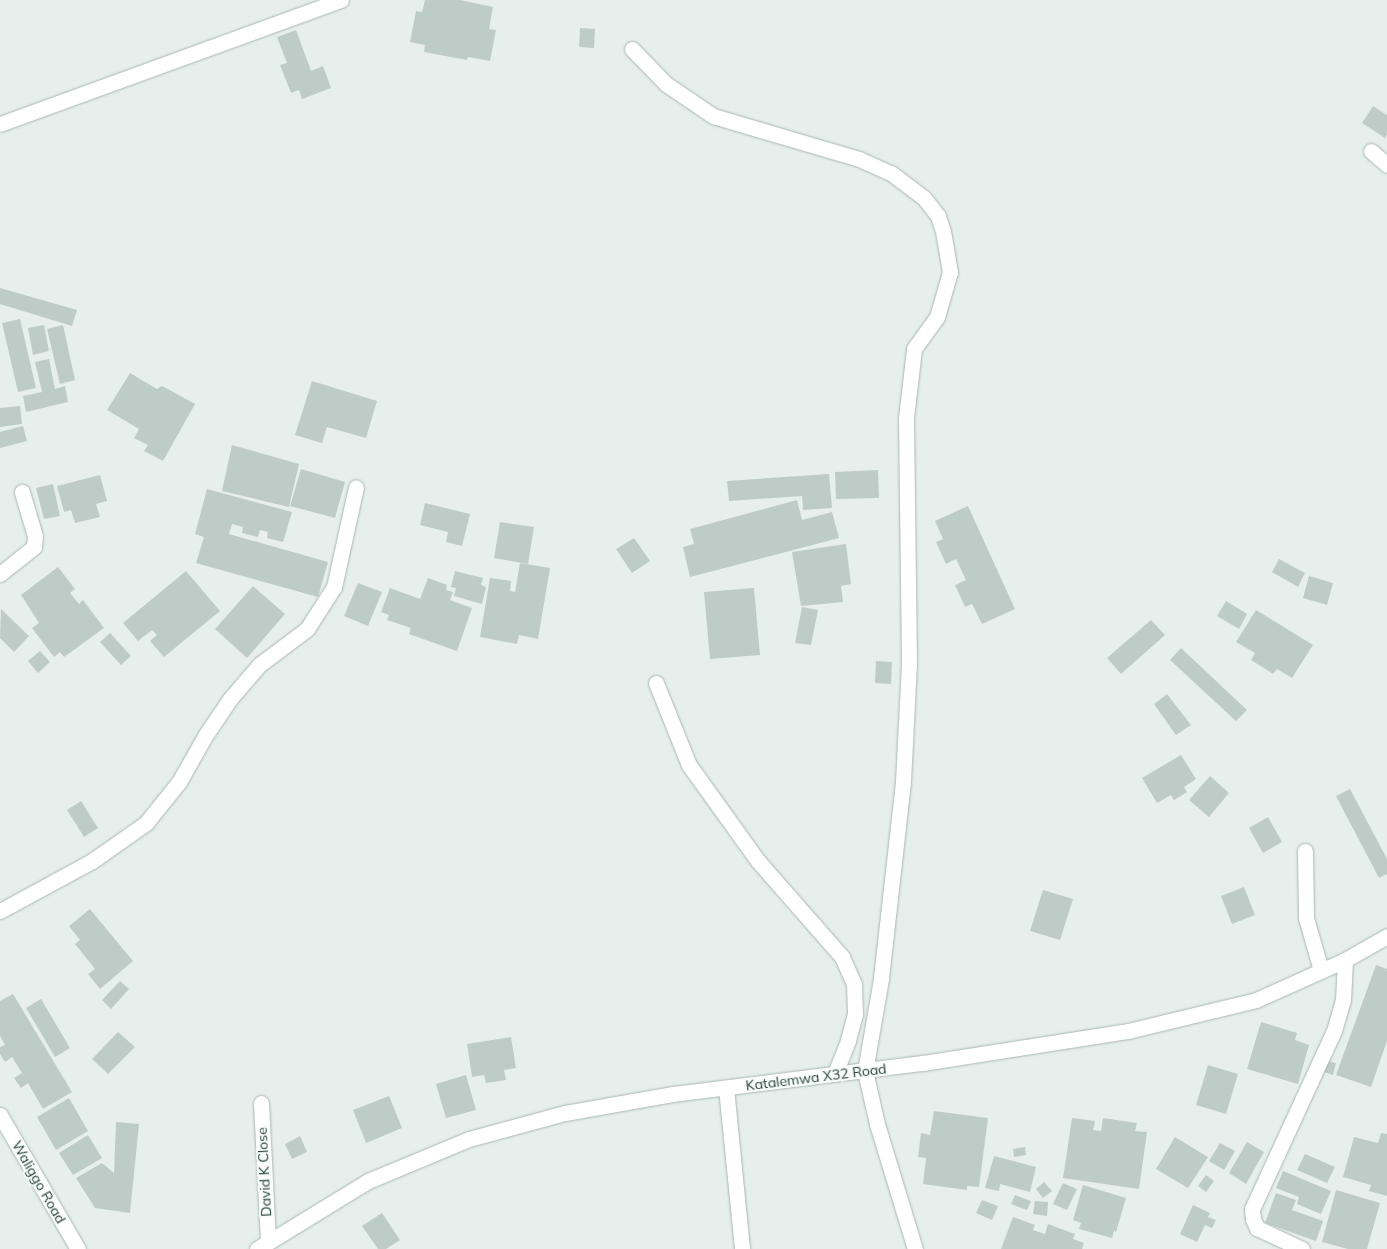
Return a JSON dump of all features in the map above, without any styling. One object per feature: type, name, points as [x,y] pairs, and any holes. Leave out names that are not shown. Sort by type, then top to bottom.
[{"type":"street","points":[[0,124],[341,0]]},
{"type":"street","points":[[632,49],[666,84],[713,116],[859,160],[891,173],[924,198],[938,216],[943,230],[950,272],[936,316],[914,349],[906,418],[909,662],[902,782],[881,979],[865,1071],[877,1124],[915,1249]]},
{"type":"street","points":[[1371,151],[1386,162]]},
{"type":"street","points":[[0,911],[92,861],[146,824],[179,782],[205,736],[230,698],[259,665],[307,629],[334,587],[356,487]]},
{"type":"street","points":[[0,574],[34,547],[36,536],[22,492]]},
{"type":"street","points":[[656,683],[689,765],[758,862],[842,957],[854,984],[855,1014],[848,1041],[835,1073]]},
{"type":"street","points":[[1305,851],[1306,918],[1321,970]]},
{"type":"street","name":"Katalemwa X32 Road","points":[[263,1245],[368,1182],[469,1139],[565,1113],[673,1094],[835,1073],[865,1071],[1035,1047],[1128,1031],[1256,1000],[1344,960],[1387,936]]},
{"type":"street","points":[[1302,1249],[1258,1228],[1252,1219],[1252,1209],[1334,1031],[1344,1000],[1344,960]]},
{"type":"street","points":[[726,1088],[742,1249]]},
{"type":"street","name":"David K Close","points":[[261,1103],[263,1245]]},
{"type":"street","name":"Waliggo Road","points":[[0,1115],[78,1249]]},
{"type":"building","points":[[425,0],[460,0],[493,7],[489,29],[496,30],[490,61],[468,57],[467,60],[424,52],[425,45],[410,42],[416,11],[422,12]]},
{"type":"building","points":[[580,28],[595,29],[594,48],[579,47]]},
{"type":"building","points":[[296,30],[311,71],[323,66],[331,88],[302,99],[299,90],[291,93],[280,65],[287,63],[277,37]]},
{"type":"building","points":[[1373,106],[1387,115],[1387,134],[1385,138],[1362,123]]},
{"type":"building","points":[[0,288],[77,310],[72,326],[0,304]]},
{"type":"building","points":[[20,319],[36,388],[18,392],[2,323]]},
{"type":"building","points":[[44,325],[49,351],[33,355],[28,328]]},
{"type":"building","points":[[63,325],[75,380],[60,384],[47,329]]},
{"type":"building","points":[[49,359],[55,389],[65,386],[68,402],[26,412],[23,396],[42,392],[35,362]]},
{"type":"building","points":[[130,373],[157,389],[162,386],[195,404],[163,461],[144,451],[148,445],[134,438],[139,429],[107,410]]},
{"type":"building","points":[[312,381],[377,401],[366,438],[327,427],[322,443],[295,435]]},
{"type":"building","points":[[20,406],[22,424],[0,427],[0,408]]},
{"type":"building","points":[[23,426],[27,441],[0,448],[0,432]]},
{"type":"building","points":[[232,445],[299,464],[289,507],[222,491]]},
{"type":"building","points":[[301,469],[345,482],[335,518],[290,506]]},
{"type":"building","points":[[878,470],[879,498],[836,499],[835,472]]},
{"type":"building","points":[[829,474],[832,508],[803,510],[802,496],[729,501],[727,481]]},
{"type":"building","points":[[100,475],[107,501],[96,504],[100,517],[75,523],[71,510],[64,512],[57,486]]},
{"type":"building","points":[[53,484],[60,516],[44,519],[36,488]]},
{"type":"building","points":[[207,489],[292,512],[283,542],[267,538],[268,532],[260,530],[258,537],[242,533],[243,527],[232,524],[229,534],[328,562],[318,597],[196,563],[204,537],[195,534]]},
{"type":"building","points":[[797,500],[802,520],[832,512],[839,538],[690,577],[683,547],[694,544],[690,529]]},
{"type":"building","points":[[425,503],[470,514],[462,546],[446,542],[448,532],[420,525]]},
{"type":"building","points":[[968,506],[1015,609],[982,624],[972,604],[965,607],[955,585],[966,580],[956,559],[946,564],[936,542],[943,539],[935,521]]},
{"type":"building","points":[[500,522],[534,527],[528,564],[494,558]]},
{"type":"building","points":[[634,538],[650,561],[632,573],[616,549]]},
{"type":"building","points":[[846,544],[851,584],[841,586],[843,602],[801,606],[792,552]]},
{"type":"building","points":[[1279,559],[1305,573],[1298,587],[1272,572]]},
{"type":"building","points":[[520,563],[550,568],[538,639],[519,635],[517,644],[480,637],[490,578],[511,581],[510,591],[515,592]]},
{"type":"building","points":[[58,567],[75,589],[70,593],[79,604],[83,600],[104,628],[64,657],[60,652],[54,657],[32,628],[39,623],[21,595]]},
{"type":"building","points":[[186,571],[220,611],[164,657],[150,641],[157,635],[152,630],[138,641],[123,623]]},
{"type":"building","points":[[455,571],[483,578],[481,585],[486,587],[482,604],[454,596],[456,588],[451,587]]},
{"type":"building","points":[[1309,576],[1333,583],[1327,605],[1303,598]]},
{"type":"building","points":[[428,578],[447,585],[446,590],[453,592],[450,600],[472,608],[457,651],[409,634],[411,628],[387,620],[389,615],[381,612],[390,588],[420,599]]},
{"type":"building","points":[[358,583],[382,592],[368,626],[344,616]]},
{"type":"building","points":[[253,586],[285,614],[247,658],[215,629]]},
{"type":"building","points":[[754,588],[760,655],[710,659],[704,592]]},
{"type":"building","points":[[1226,601],[1247,614],[1239,629],[1217,616]]},
{"type":"building","points":[[802,607],[818,610],[811,645],[795,643]]},
{"type":"building","points":[[1,609],[29,636],[14,652],[0,638]]},
{"type":"building","points":[[1256,610],[1313,645],[1292,678],[1277,669],[1273,674],[1251,660],[1255,653],[1236,642]]},
{"type":"building","points":[[1151,620],[1165,635],[1121,674],[1107,658]]},
{"type":"building","points":[[110,633],[131,656],[121,665],[100,642]]},
{"type":"building","points":[[1181,648],[1247,710],[1236,721],[1170,660]]},
{"type":"building","points":[[40,651],[50,662],[38,673],[28,661]]},
{"type":"building","points":[[876,661],[892,662],[891,684],[875,683]]},
{"type":"building","points":[[1167,694],[1191,725],[1176,735],[1154,704]]},
{"type":"building","points":[[1181,755],[1196,779],[1184,787],[1187,792],[1174,800],[1171,795],[1157,803],[1142,778]]},
{"type":"building","points":[[1210,776],[1229,793],[1209,817],[1189,800]]},
{"type":"building","points":[[1350,789],[1387,859],[1387,874],[1379,878],[1336,796]]},
{"type":"building","points":[[81,801],[98,828],[84,837],[67,810]]},
{"type":"building","points":[[1268,817],[1282,842],[1263,853],[1249,828]]},
{"type":"building","points":[[1244,887],[1255,915],[1232,924],[1221,896]]},
{"type":"building","points":[[1043,890],[1073,899],[1060,940],[1030,931]]},
{"type":"building","points":[[90,909],[133,961],[100,989],[88,974],[95,969],[75,944],[80,940],[69,926]]},
{"type":"building","points":[[1376,965],[1387,969],[1387,1041],[1371,1087],[1336,1075]]},
{"type":"building","points":[[120,981],[129,989],[111,1009],[102,1000]]},
{"type":"building","points":[[13,994],[72,1092],[43,1109],[28,1083],[21,1088],[14,1078],[22,1073],[12,1057],[5,1062],[0,1054],[0,1047],[5,1045],[0,1036],[0,1001]]},
{"type":"building","points":[[41,999],[70,1048],[55,1057],[26,1008]]},
{"type":"building","points":[[1261,1022],[1297,1033],[1295,1040],[1309,1045],[1298,1084],[1247,1069]]},
{"type":"building","points":[[118,1032],[135,1047],[108,1074],[92,1059]]},
{"type":"building","points":[[511,1037],[516,1068],[504,1070],[506,1080],[486,1083],[484,1075],[472,1077],[467,1044]]},
{"type":"building","points":[[1327,1061],[1336,1063],[1333,1075],[1324,1072]]},
{"type":"building","points":[[1208,1065],[1238,1074],[1226,1114],[1196,1105]]},
{"type":"building","points":[[466,1075],[476,1110],[446,1118],[436,1084]]},
{"type":"building","points":[[389,1096],[402,1128],[366,1143],[353,1110]]},
{"type":"building","points":[[69,1098],[88,1131],[56,1150],[37,1117]]},
{"type":"building","points":[[934,1111],[988,1118],[979,1187],[967,1186],[967,1190],[923,1184],[926,1158],[918,1157],[921,1133],[930,1135]]},
{"type":"building","points":[[1072,1118],[1095,1121],[1093,1130],[1101,1131],[1103,1118],[1137,1123],[1135,1131],[1147,1132],[1139,1189],[1063,1178]]},
{"type":"building","points":[[116,1122],[139,1124],[130,1213],[95,1208],[76,1178],[102,1163],[114,1173]]},
{"type":"building","points":[[1381,1133],[1387,1134],[1387,1196],[1369,1191],[1371,1185],[1343,1177],[1354,1137],[1378,1143]]},
{"type":"building","points":[[88,1135],[102,1158],[73,1175],[59,1153]]},
{"type":"building","points":[[300,1136],[307,1152],[292,1159],[285,1144]]},
{"type":"building","points":[[1175,1137],[1208,1157],[1188,1188],[1156,1169]]},
{"type":"building","points":[[1247,1142],[1264,1152],[1246,1184],[1229,1173]]},
{"type":"building","points":[[1220,1143],[1235,1151],[1224,1170],[1209,1161]]},
{"type":"building","points":[[1025,1147],[1026,1155],[1014,1157],[1013,1149]]},
{"type":"building","points":[[1305,1154],[1335,1167],[1327,1183],[1297,1170]]},
{"type":"building","points":[[994,1156],[1036,1167],[1030,1192],[1000,1184],[999,1191],[985,1188]]},
{"type":"building","points":[[1283,1171],[1331,1191],[1321,1214],[1297,1204],[1299,1197],[1276,1188]]},
{"type":"building","points":[[1206,1175],[1214,1181],[1206,1192],[1198,1186]]},
{"type":"building","points":[[1044,1182],[1052,1191],[1043,1198],[1036,1189]]},
{"type":"building","points":[[1063,1183],[1077,1189],[1067,1210],[1053,1204]]},
{"type":"building","points":[[1083,1185],[1126,1198],[1116,1232],[1114,1231],[1112,1238],[1079,1229],[1081,1223],[1073,1220]]},
{"type":"building","points":[[1336,1190],[1380,1203],[1367,1249],[1348,1249],[1322,1242]]},
{"type":"building","points":[[1276,1193],[1296,1200],[1292,1210],[1323,1221],[1316,1241],[1265,1223]]},
{"type":"building","points":[[1015,1195],[1031,1201],[1027,1210],[1011,1204]]},
{"type":"building","points":[[982,1200],[998,1206],[992,1220],[976,1213]]},
{"type":"building","points":[[1035,1201],[1048,1202],[1047,1216],[1033,1214]]},
{"type":"building","points":[[1193,1205],[1210,1213],[1208,1217],[1216,1220],[1212,1228],[1205,1225],[1197,1242],[1180,1234]]},
{"type":"building","points":[[382,1213],[400,1240],[386,1249],[378,1249],[362,1226]]},
{"type":"building","points":[[1013,1217],[1035,1225],[1033,1230],[1045,1234],[1048,1224],[1075,1234],[1073,1239],[1084,1243],[1082,1249],[1001,1249]]}]
